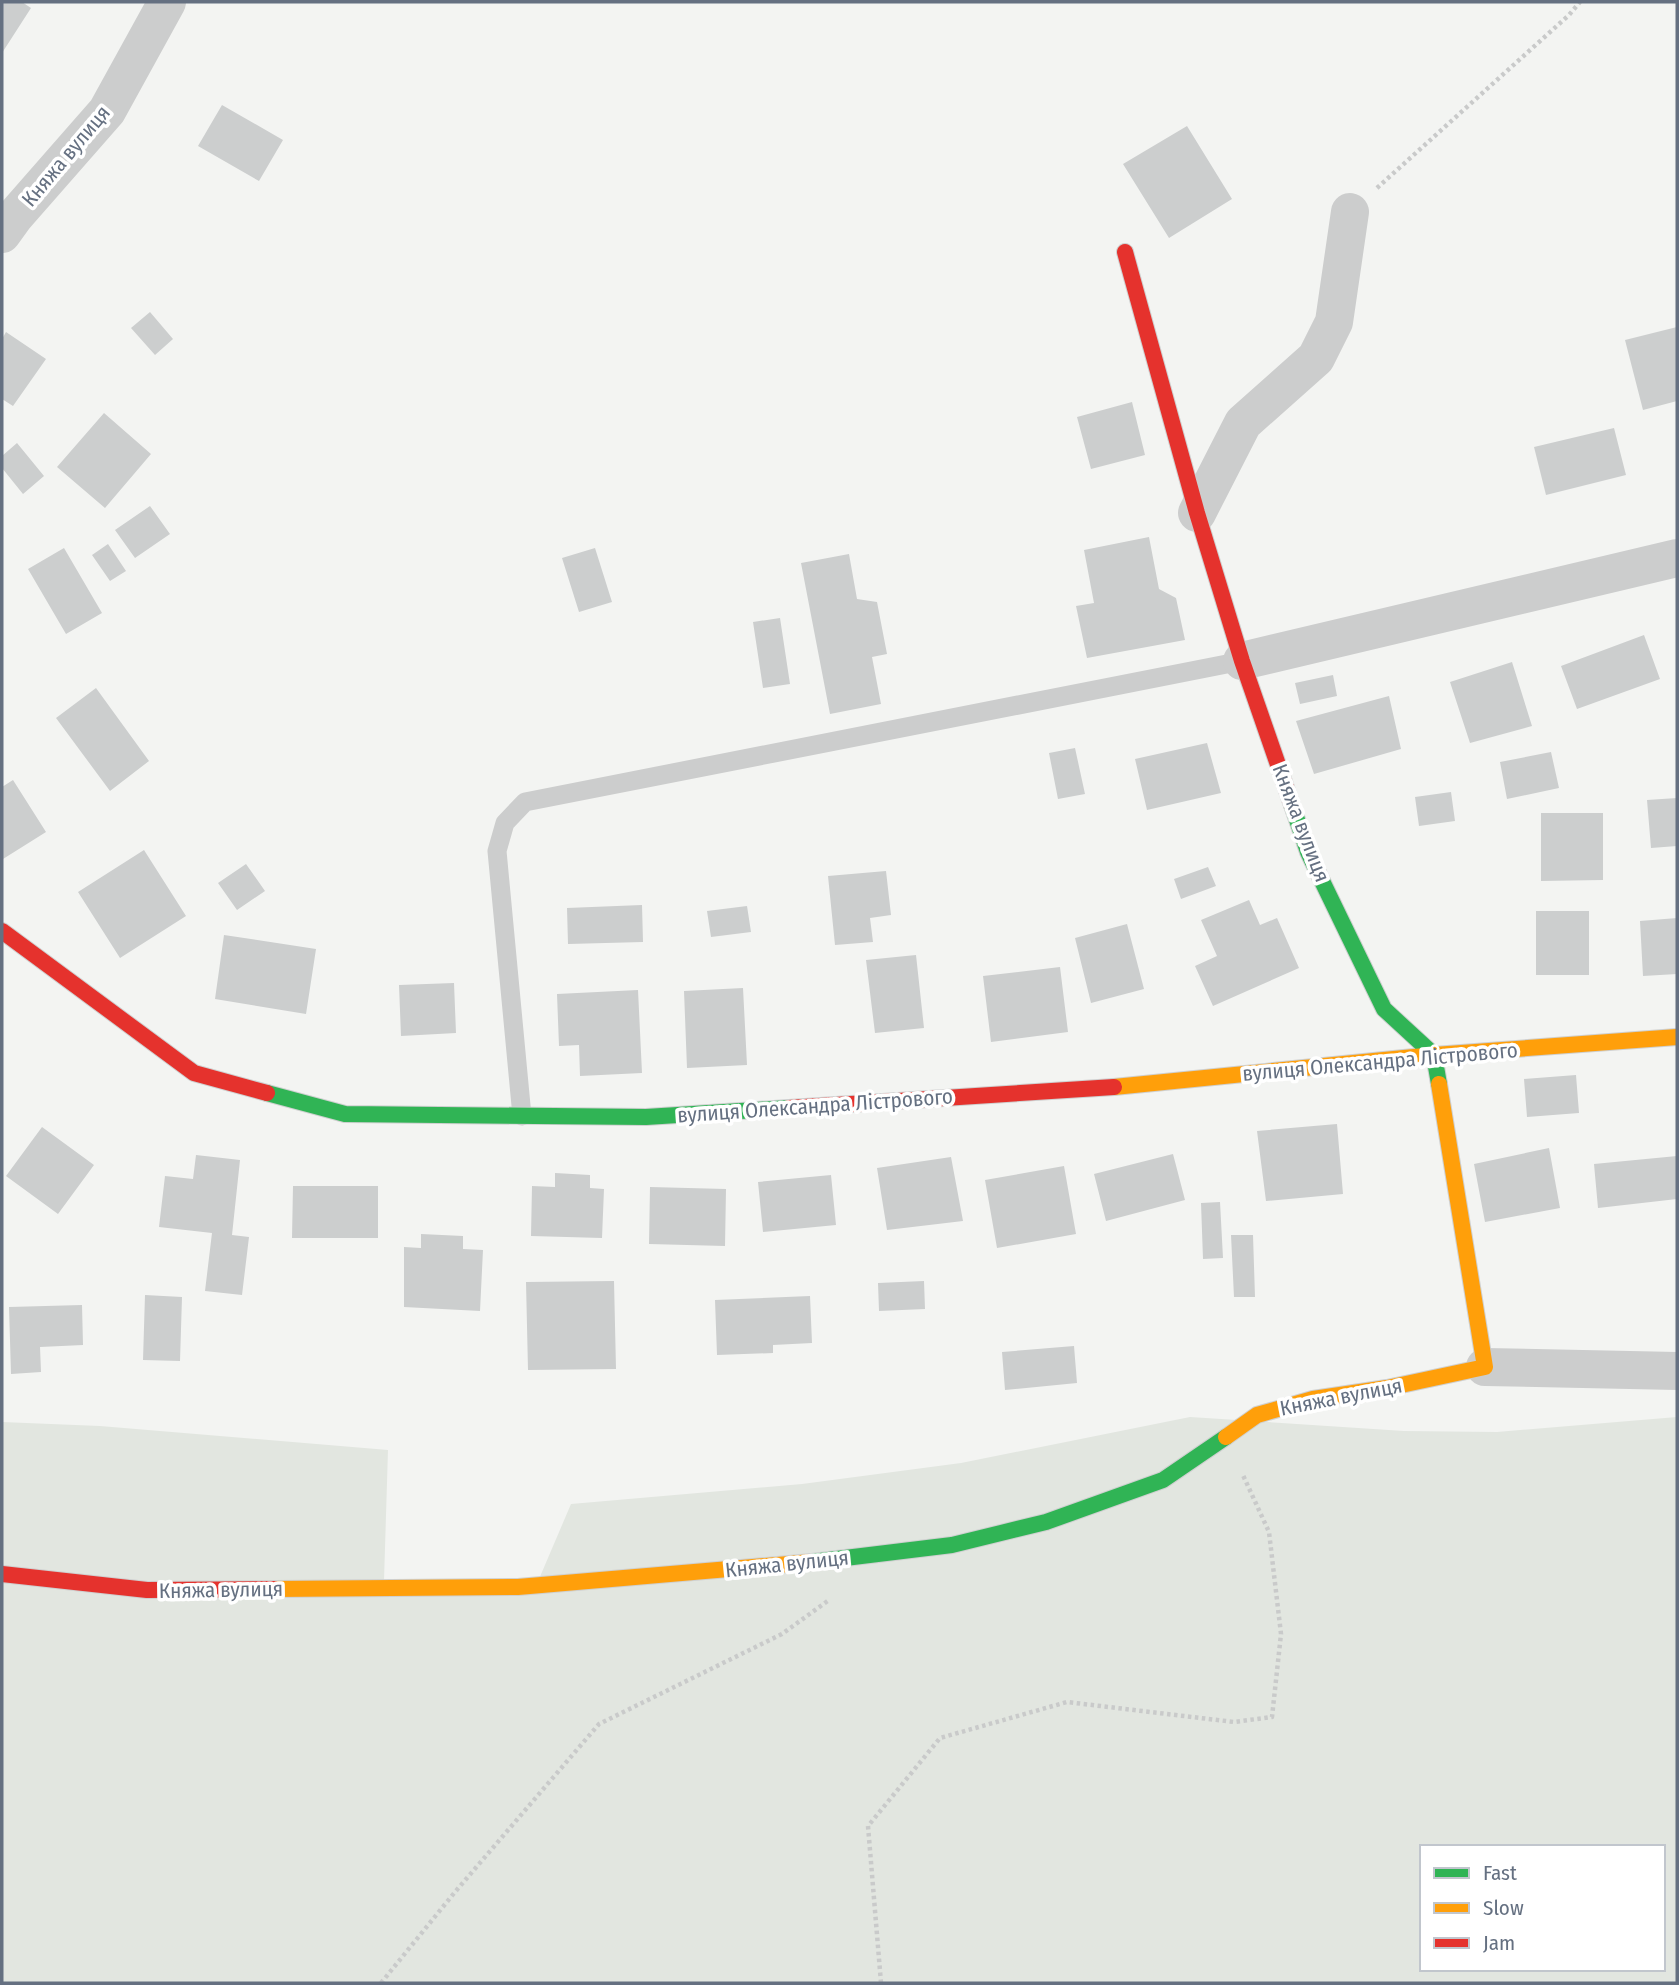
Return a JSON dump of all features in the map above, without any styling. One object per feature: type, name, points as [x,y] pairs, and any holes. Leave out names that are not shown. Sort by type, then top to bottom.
[{"type":"street","name":"Княжа вулиця","points":[[2,234],[107,111],[167,2]]},
{"type":"street","points":[[1197,513],[1243,423],[1316,358],[1334,322],[1350,212]]},
{"type":"street","name":"Княжа вулиця","points":[[1125,252],[1197,513],[1242,661],[1308,852],[1384,1009],[1434,1055]]},
{"type":"street","points":[[1242,661],[1677,558]]},
{"type":"street","name":"вулиця Олександра Лістрового","points":[[2,931],[194,1073],[345,1114],[646,1117],[1097,1089],[1434,1055],[1677,1037]]},
{"type":"street","points":[[1434,1055],[1485,1367],[1677,1371]]},
{"type":"street","name":"Княжа вулиця","points":[[2,1574],[147,1590],[491,1587],[786,1565],[952,1545],[1046,1522],[1163,1480],[1257,1415],[1312,1399],[1387,1388],[1485,1367]]},
{"type":"lane","points":[[522,1116],[498,851],[505,823],[525,802],[1242,661]]},
{"type":"path","points":[[1350,212],[1569,15],[1580,2]]},
{"type":"path","points":[[881,1983],[868,1826],[940,1738],[1067,1702],[1234,1722],[1272,1717],[1281,1634],[1269,1532],[1225,1437]]},
{"type":"path","points":[[381,1983],[599,1724],[782,1634],[838,1593]]},
{"type":"shaded area","points":[[1190,1417],[1404,1431],[1497,1432],[1677,1417],[1677,1983],[2,1983],[2,1422],[100,1426],[388,1450],[384,1581],[539,1579],[571,1504],[802,1484],[961,1463]]},
{"type":"building","points":[[2,2],[22,2],[31,8],[2,53]]},
{"type":"building","points":[[222,105],[283,140],[259,181],[198,146]]},
{"type":"building","points":[[1187,126],[1232,199],[1169,238],[1123,164]]},
{"type":"building","points":[[150,312],[173,339],[155,355],[131,328]]},
{"type":"building","points":[[1677,327],[1677,401],[1643,410],[1625,340]]},
{"type":"building","points":[[6,332],[46,359],[13,406],[2,399],[2,339]]},
{"type":"building","points":[[1132,402],[1145,455],[1091,469],[1077,417]]},
{"type":"building","points":[[104,413],[151,454],[105,508],[57,467]]},
{"type":"building","points":[[1614,428],[1626,475],[1546,495],[1534,447]]},
{"type":"building","points":[[17,443],[44,476],[23,494],[2,468],[2,456]]},
{"type":"building","points":[[150,506],[170,534],[135,558],[115,530]]},
{"type":"building","points":[[1149,537],[1159,589],[1176,598],[1185,640],[1087,658],[1076,606],[1094,603],[1084,550]]},
{"type":"building","points":[[108,544],[126,571],[110,581],[92,555]]},
{"type":"building","points":[[64,548],[102,613],[66,634],[28,569]]},
{"type":"building","points":[[595,548],[612,602],[579,612],[562,558]]},
{"type":"building","points":[[849,554],[857,599],[877,602],[887,654],[872,657],[881,704],[830,714],[801,563]]},
{"type":"building","points":[[780,618],[790,684],[763,688],[753,622]]},
{"type":"building","points":[[1644,635],[1660,679],[1577,709],[1561,666]]},
{"type":"building","points":[[1512,662],[1532,726],[1470,743],[1450,682]]},
{"type":"building","points":[[1333,675],[1337,696],[1300,704],[1295,683]]},
{"type":"building","points":[[96,688],[149,761],[110,791],[56,718]]},
{"type":"building","points":[[1389,696],[1401,749],[1314,774],[1296,721]]},
{"type":"building","points":[[1207,743],[1221,793],[1147,810],[1135,759]]},
{"type":"building","points":[[1075,748],[1085,794],[1058,799],[1049,753]]},
{"type":"building","points":[[1551,752],[1559,788],[1507,799],[1500,762]]},
{"type":"building","points":[[13,780],[46,832],[3,859],[2,787]]},
{"type":"building","points":[[1451,792],[1455,821],[1419,826],[1415,797]]},
{"type":"building","points":[[1677,798],[1677,846],[1651,848],[1647,800]]},
{"type":"building","points":[[1541,813],[1603,813],[1603,880],[1541,881]]},
{"type":"building","points":[[144,850],[186,916],[120,958],[78,892]]},
{"type":"building","points":[[246,864],[265,891],[237,910],[218,883]]},
{"type":"building","points":[[1208,867],[1216,886],[1181,899],[1174,879]]},
{"type":"building","points":[[886,871],[891,915],[870,918],[873,942],[835,945],[828,876]]},
{"type":"building","points":[[1249,900],[1260,925],[1277,918],[1299,968],[1213,1006],[1195,966],[1217,956],[1201,920]]},
{"type":"building","points":[[642,905],[643,942],[568,944],[567,908]]},
{"type":"building","points":[[747,906],[751,932],[711,937],[707,911]]},
{"type":"building","points":[[1536,911],[1589,911],[1589,975],[1536,975]]},
{"type":"building","points":[[1677,918],[1677,974],[1643,976],[1640,921]]},
{"type":"building","points":[[1127,924],[1144,989],[1091,1003],[1075,938]]},
{"type":"building","points":[[224,935],[316,949],[306,1014],[215,999]]},
{"type":"building","points":[[916,955],[924,1028],[875,1033],[866,960]]},
{"type":"building","points":[[1060,967],[1068,1032],[991,1042],[983,976]]},
{"type":"building","points":[[454,983],[456,1033],[401,1036],[399,985]]},
{"type":"building","points":[[743,988],[747,1065],[687,1068],[684,991]]},
{"type":"building","points":[[638,990],[642,1073],[580,1076],[579,1045],[559,1046],[557,994]]},
{"type":"building","points":[[1576,1075],[1579,1113],[1527,1117],[1524,1079]]},
{"type":"building","points":[[1337,1124],[1343,1194],[1266,1201],[1257,1131]]},
{"type":"building","points":[[42,1127],[94,1165],[58,1214],[6,1176]]},
{"type":"building","points":[[1549,1148],[1560,1208],[1485,1222],[1474,1164]]},
{"type":"building","points":[[1173,1154],[1185,1200],[1106,1221],[1094,1174]]},
{"type":"building","points":[[196,1155],[240,1160],[232,1235],[249,1237],[242,1295],[205,1291],[212,1233],[159,1227],[165,1176],[193,1179]]},
{"type":"building","points":[[1677,1156],[1677,1199],[1598,1208],[1594,1164]]},
{"type":"building","points":[[951,1157],[963,1221],[887,1230],[877,1168]]},
{"type":"building","points":[[1064,1166],[1076,1234],[997,1248],[985,1180]]},
{"type":"building","points":[[555,1173],[590,1175],[590,1188],[604,1189],[602,1238],[531,1236],[532,1186],[555,1187]]},
{"type":"building","points":[[831,1175],[836,1225],[763,1232],[758,1182]]},
{"type":"building","points":[[293,1186],[378,1186],[378,1238],[292,1238]]},
{"type":"building","points":[[650,1187],[726,1189],[725,1246],[649,1244]]},
{"type":"building","points":[[1220,1202],[1223,1258],[1203,1259],[1201,1203]]},
{"type":"building","points":[[421,1234],[463,1236],[463,1249],[483,1250],[480,1311],[404,1307],[404,1247],[421,1248]]},
{"type":"building","points":[[1231,1235],[1253,1235],[1255,1297],[1234,1297]]},
{"type":"building","points":[[614,1281],[616,1369],[528,1370],[526,1282]]},
{"type":"building","points":[[924,1281],[925,1309],[879,1311],[878,1283]]},
{"type":"building","points":[[145,1295],[182,1297],[180,1361],[143,1360]]},
{"type":"building","points":[[810,1296],[812,1343],[773,1345],[773,1353],[717,1355],[715,1300]]},
{"type":"building","points":[[82,1305],[83,1345],[40,1347],[41,1372],[11,1374],[9,1307]]},
{"type":"building","points":[[1074,1346],[1077,1383],[1005,1390],[1002,1352]]},
{"type":"traffic: fast","points":[[1292,805],[1308,852],[1384,1009],[1434,1055],[1439,1084]]},
{"type":"traffic: fast","points":[[267,1093],[345,1114],[646,1117],[789,1108]]},
{"type":"traffic: fast","points":[[812,1562],[952,1545],[1046,1522],[1163,1480],[1226,1437]]},
{"type":"traffic: slow","points":[[1114,1087],[1434,1055],[1677,1037]]},
{"type":"traffic: slow","points":[[1226,1437],[1257,1415],[1313,1399],[1387,1388],[1485,1367],[1439,1084]]},
{"type":"traffic: slow","points":[[274,1589],[518,1587],[812,1562]]},
{"type":"traffic: jam","points":[[1125,252],[1197,513],[1242,661],[1292,805]]},
{"type":"traffic: jam","points":[[2,931],[194,1073],[267,1093]]},
{"type":"traffic: jam","points":[[789,1108],[1114,1087]]},
{"type":"traffic: jam","points":[[2,1574],[147,1590],[274,1589]]}]
